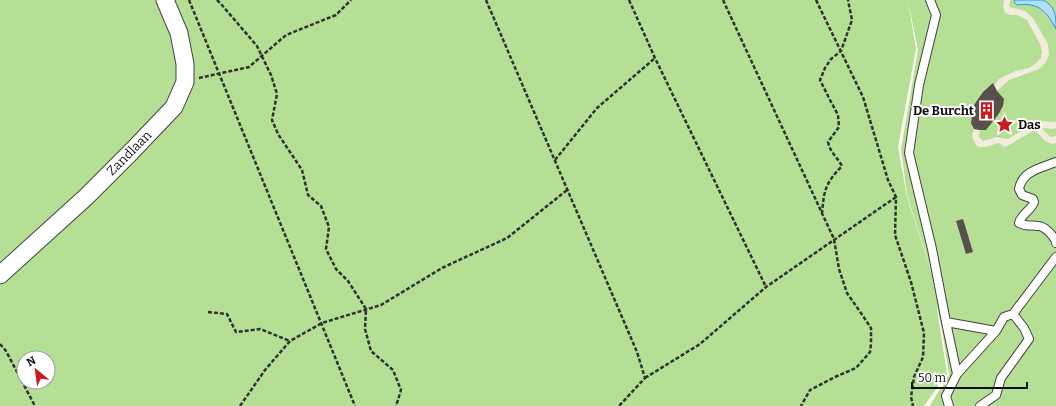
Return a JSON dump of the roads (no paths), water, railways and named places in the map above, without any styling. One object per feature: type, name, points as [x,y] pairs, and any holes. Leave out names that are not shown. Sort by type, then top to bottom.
[{"type":"street","name":"Zandlaan","points":[[0,275],[103,180],[132,152],[174,107],[185,82],[184,64],[179,33],[165,0]]},
{"type":"lane","points":[[930,0],[936,15],[919,85],[909,153],[932,249],[957,374]]},
{"type":"lane","points":[[1056,162],[1027,174],[1022,179],[1019,189],[1022,195],[1033,199],[1034,202],[1030,210],[1021,218],[1019,223],[1027,226],[1043,227],[1055,239],[1056,243]]},
{"type":"lane","points":[[949,406],[946,396],[957,374],[996,331],[1004,317],[1013,314],[1056,257]]},
{"type":"lane","points":[[980,406],[996,395],[1001,378],[1029,339],[1024,328],[1013,314]]},
{"type":"lane","points":[[946,322],[996,331]]},
{"type":"water","points":[[1015,0],[1043,0],[1053,9],[1056,20],[1056,29],[1046,13],[1031,5],[1017,5],[1014,2]]},
{"type":"place","name":"De Burcht","points":[[987,110]]},
{"type":"place","name":"Das","points":[[1005,124]]}]
